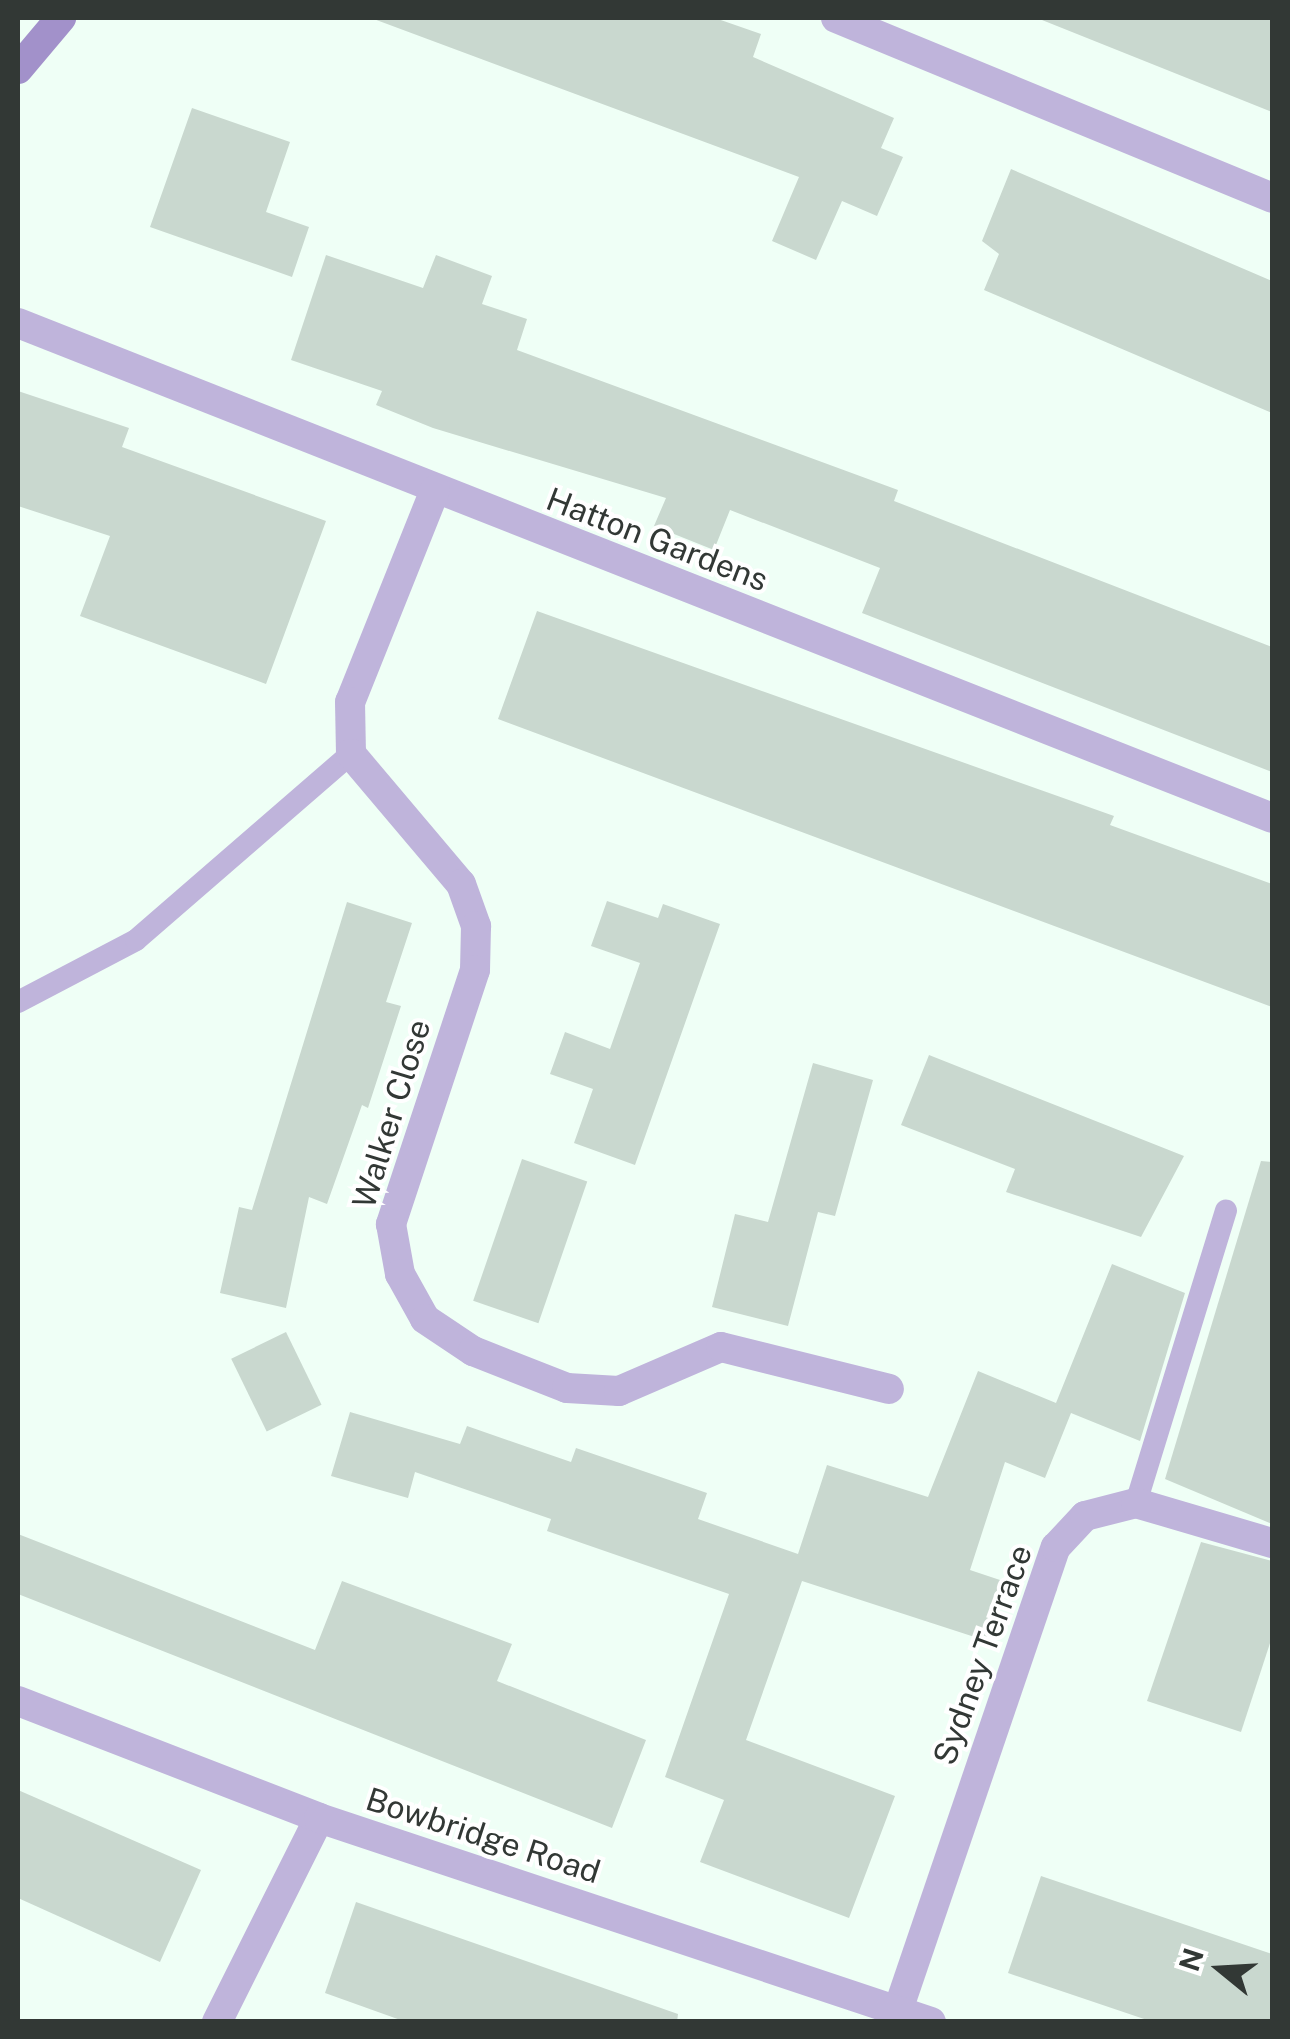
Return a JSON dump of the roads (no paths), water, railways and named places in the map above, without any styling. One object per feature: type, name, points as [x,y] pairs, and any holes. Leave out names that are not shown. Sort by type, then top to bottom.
[{"type":"main road","points":[[18,69],[61,18]]},
{"type":"street","points":[[836,18],[1272,198]]},
{"type":"street","name":"Hatton Gardens","points":[[18,324],[1272,818]]},
{"type":"street","points":[[351,754],[350,702],[435,490]]},
{"type":"street","name":"Walker Close","points":[[351,754],[461,884],[476,926],[475,970],[391,1224],[400,1274],[425,1319],[473,1351],[567,1388],[619,1391],[722,1347],[889,1388]]},
{"type":"street","name":"Sydney Terrace","points":[[898,2010],[1056,1547],[1084,1516],[1136,1504],[1272,1542]]},
{"type":"street","name":"Bowbridge Road","points":[[18,1701],[319,1818],[932,2022]]},
{"type":"street","points":[[217,2022],[319,1818]]},
{"type":"lane","points":[[18,1002],[136,940],[351,754]]},
{"type":"lane","points":[[1136,1504],[1226,1211]]}]
